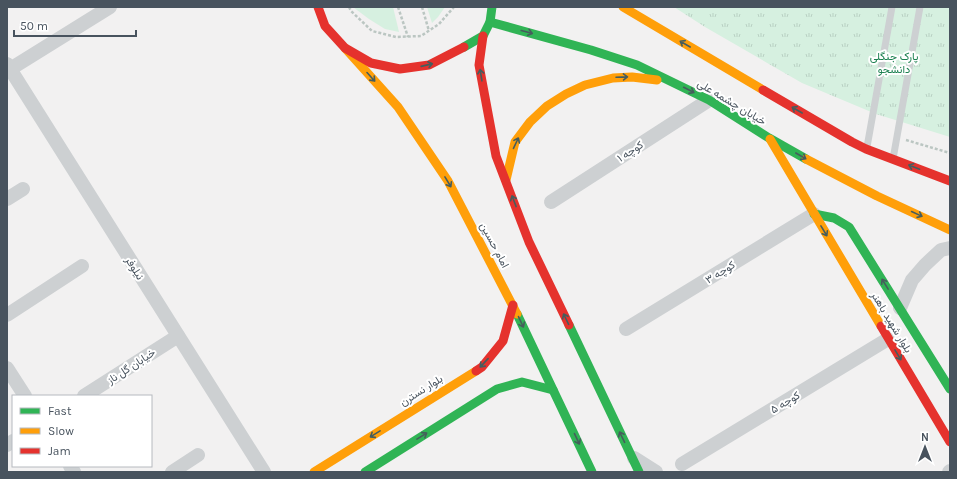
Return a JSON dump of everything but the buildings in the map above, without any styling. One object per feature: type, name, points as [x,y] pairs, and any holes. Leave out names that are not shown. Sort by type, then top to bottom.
[{"type":"street","points":[[8,68],[110,7]]},
{"type":"street","points":[[492,7],[490,22],[483,36],[479,65],[496,156],[529,242],[639,472]]},
{"type":"street","points":[[623,7],[852,142],[866,149],[950,181]]},
{"type":"street","name":"امام حسین","points":[[314,9],[325,26],[398,107],[448,181],[513,305],[592,472]]},
{"type":"street","name":"خیابان چشمه علی","points":[[490,22],[598,52],[637,65],[709,100],[768,138],[828,171],[876,196],[950,230]]},
{"type":"street","points":[[345,48],[371,63],[400,69],[429,65],[456,52],[483,36]]},
{"type":"street","name":"نیلوفر","points":[[8,68],[264,472]]},
{"type":"street","points":[[506,180],[515,142],[530,122],[547,106],[566,94],[585,85],[613,78],[632,77],[671,81]]},
{"type":"street","name":"کوچه ۱","points":[[551,202],[709,100]]},
{"type":"street","name":"بلوار شهید باهنر","points":[[768,138],[950,442]]},
{"type":"street","points":[[7,199],[23,189]]},
{"type":"street","name":"بلوار شهید باهنر","points":[[814,214],[834,218],[849,227],[950,389]]},
{"type":"street","name":"کوچه ۳","points":[[626,330],[814,214]]},
{"type":"street","points":[[900,308],[912,280],[941,250],[950,248]]},
{"type":"street","points":[[7,314],[82,266]]},
{"type":"street","name":"بلوار نسترن","points":[[314,472],[482,367],[503,341],[513,305]]},
{"type":"street","name":"خیابان گل ناز","points":[[86,395],[178,336]]},
{"type":"street","name":"کوچه ۵","points":[[682,464],[888,339]]},
{"type":"street","points":[[7,368],[24,395]]},
{"type":"street","points":[[365,472],[497,389],[522,382],[553,390]]},
{"type":"street","points":[[172,472],[198,455]]},
{"type":"street","points":[[632,457],[656,472]]},
{"type":"lane","points":[[866,149],[892,7]]},
{"type":"lane","points":[[893,159],[920,7]]},
{"type":"path","points":[[349,7],[351,11],[372,31],[396,37],[421,36],[439,24],[454,7]]},
{"type":"path","points":[[398,7],[408,36]]},
{"type":"path","points":[[422,7],[429,31]]},
{"type":"green space","points":[[353,7],[393,7],[399,32],[385,29]]},
{"type":"green space","points":[[427,7],[445,7],[432,23]]},
{"type":"green space","name":"پارک جنگلی دانشجو","points":[[674,7],[950,7],[950,137],[876,114],[802,83],[705,27]]},
{"type":"traffic: fast","points":[[464,47],[483,36],[490,22],[492,7]]},
{"type":"traffic: fast","points":[[490,22],[591,50],[637,65],[709,100],[769,138],[806,159]]},
{"type":"traffic: fast","points":[[814,214],[834,218],[849,227],[950,389]]},
{"type":"traffic: fast","points":[[517,314],[592,472]]},
{"type":"traffic: fast","points":[[569,325],[639,472]]},
{"type":"traffic: fast","points":[[365,472],[497,389],[522,382],[553,390]]},
{"type":"traffic: slow","points":[[623,7],[763,90]]},
{"type":"traffic: slow","points":[[345,48],[398,107],[448,181],[517,314]]},
{"type":"traffic: slow","points":[[506,180],[515,142],[530,122],[547,106],[566,94],[585,85],[613,78],[632,77],[657,80]]},
{"type":"traffic: slow","points":[[770,139],[881,326]]},
{"type":"traffic: slow","points":[[806,159],[877,196],[950,230]]},
{"type":"traffic: slow","points":[[314,472],[476,371]]},
{"type":"traffic: jam","points":[[318,7],[325,26],[345,48],[371,63],[400,69],[429,65],[464,47]]},
{"type":"traffic: jam","points":[[483,36],[479,65],[496,156],[529,242],[569,325]]},
{"type":"traffic: jam","points":[[763,90],[866,149],[950,181]]},
{"type":"traffic: jam","points":[[476,371],[482,367],[503,341],[513,305]]},
{"type":"traffic: jam","points":[[881,326],[950,442]]}]
